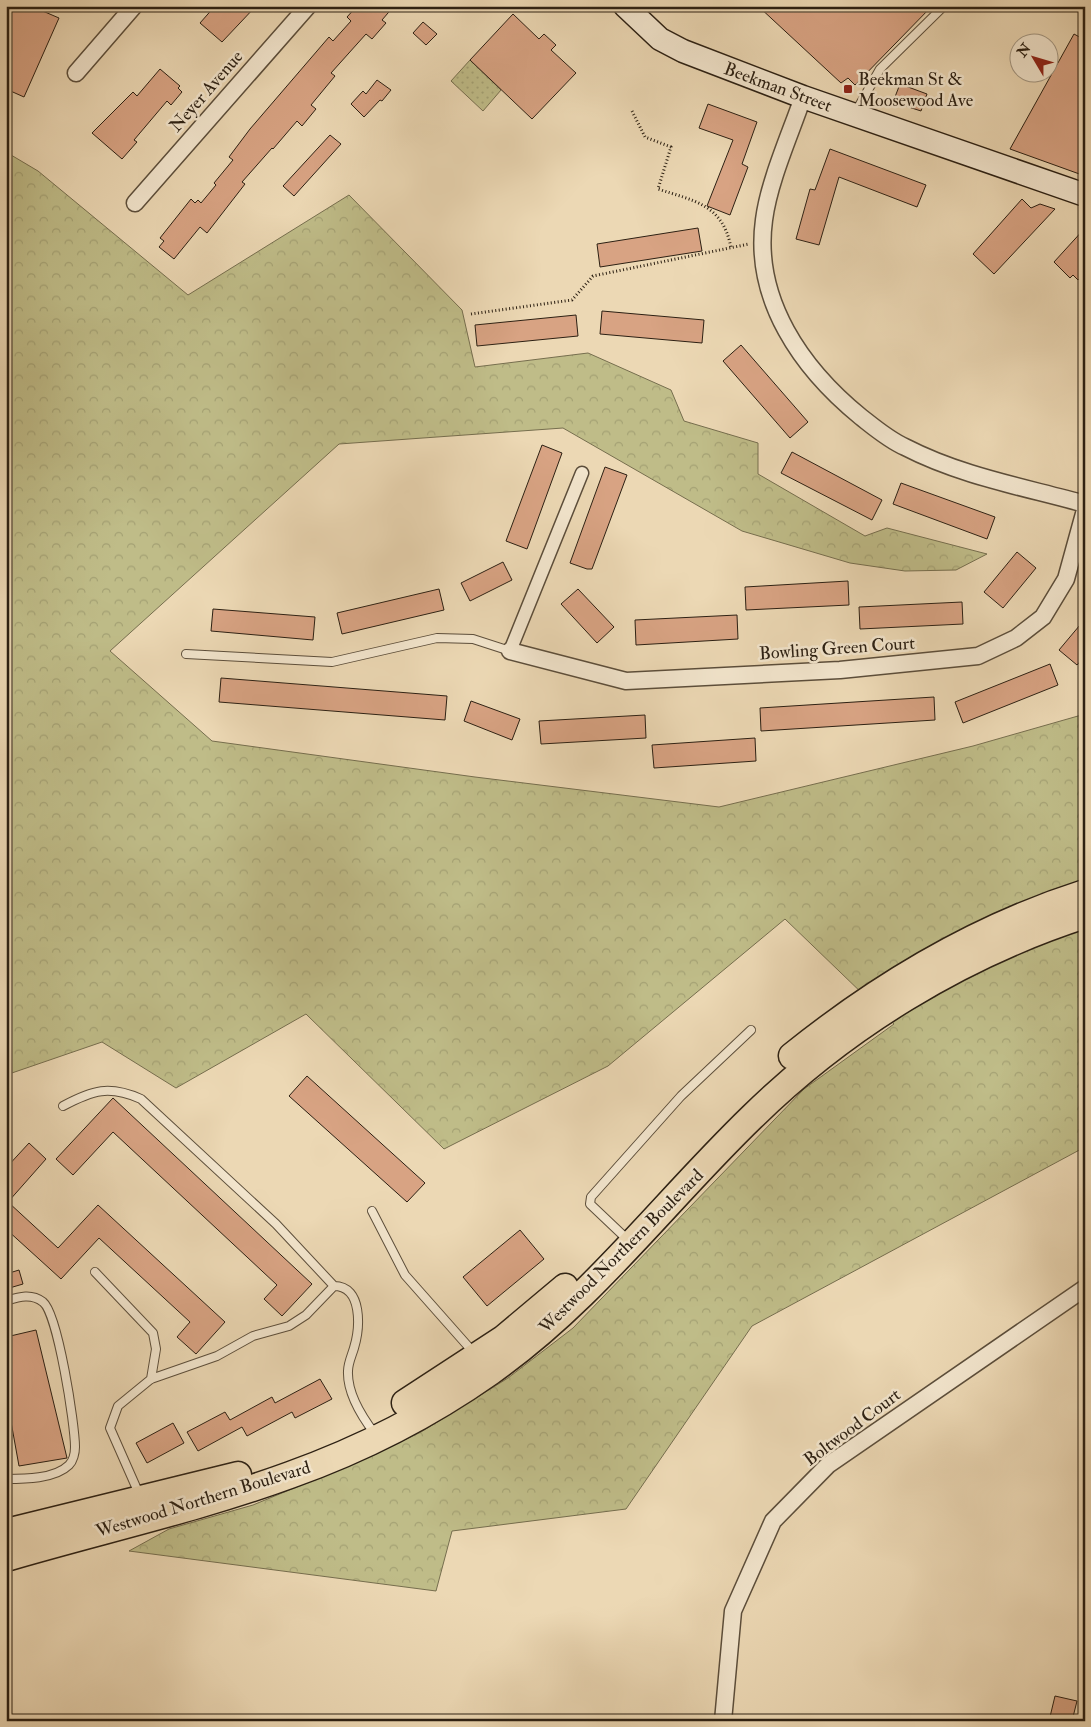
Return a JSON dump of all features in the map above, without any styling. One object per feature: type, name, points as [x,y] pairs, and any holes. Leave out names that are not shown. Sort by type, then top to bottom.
[{"type":"main road","name":"Beekman Street","points":[[625,6],[660,39],[683,52],[803,97],[1085,195]]},
{"type":"main road","name":"Westwood Northern Boulevard","points":[[626,1238],[729,1115],[783,1064],[830,1026],[910,973],[961,946],[1008,923],[1085,893]]},
{"type":"main road","name":"Westwood Northern Boulevard","points":[[6,1558],[236,1475],[372,1430],[419,1396],[484,1365],[554,1298],[626,1238],[796,1076],[844,1039],[900,1001],[954,970],[1011,944],[1085,915]]},
{"type":"main road","name":"Westwood Northern Boulevard","points":[[6,1532],[145,1509]]},
{"type":"street","points":[[76,73],[134,6]]},
{"type":"street","name":"Neyer Avenue","points":[[135,203],[308,6]]},
{"type":"street","points":[[803,97],[768,197],[762,241],[767,286],[774,307],[794,346],[822,380],[855,412],[904,447],[942,464],[1019,488],[1085,504]]},
{"type":"street","points":[[510,651],[582,473]]},
{"type":"street","name":"Bowling Green Court","points":[[510,651],[626,681],[840,670],[978,656],[1016,638],[1043,617],[1066,579],[1085,510]]},
{"type":"street","name":"Boltwood Court","points":[[723,1721],[733,1611],[773,1520],[828,1465],[1085,1288]]},
{"type":"lane","points":[[854,115],[880,69],[944,6]]},
{"type":"lane","points":[[186,654],[332,662],[437,638],[473,639],[510,651]]},
{"type":"lane","points":[[626,1238],[590,1204],[591,1197],[681,1096],[751,1030]]},
{"type":"lane","points":[[64,1106],[95,1091],[124,1092],[141,1099],[276,1224],[334,1286]]},
{"type":"lane","points":[[372,1211],[405,1275],[484,1365]]},
{"type":"lane","points":[[95,1272],[153,1333],[156,1349],[152,1379]]},
{"type":"lane","points":[[145,1509],[110,1428],[118,1406],[152,1379],[218,1356],[253,1336],[288,1326],[306,1315],[334,1286],[343,1286],[349,1290],[356,1304],[358,1333],[348,1371],[352,1393],[372,1430]]},
{"type":"lane","points":[[6,1301],[32,1296],[44,1303],[52,1317],[65,1377],[75,1448],[69,1465],[58,1472],[26,1479],[6,1479]]},
{"type":"path","points":[[632,111],[646,138],[671,147],[658,189],[707,206],[728,231],[731,248]]},
{"type":"path","points":[[471,314],[572,300],[593,276],[762,241]]},
{"type":"green space","points":[[470,60],[501,90],[483,111],[451,81]]},
{"type":"green space","points":[[6,152],[38,171],[188,295],[349,195],[462,310],[475,367],[588,353],[671,390],[684,421],[758,443],[758,474],[865,536],[887,528],[987,554],[956,570],[905,571],[850,563],[742,531],[563,428],[339,444],[110,651],[212,741],[475,777],[719,807],[973,746],[1085,714],[1085,1147],[752,1326],[626,1509],[452,1531],[436,1591],[129,1551],[169,1529],[253,1505],[376,1454],[421,1432],[508,1378],[573,1328],[804,1089],[894,1024],[785,919],[608,1066],[444,1149],[306,1014],[176,1088],[102,1042],[6,1075]]},
{"type":"building","points":[[6,6],[31,6],[59,18],[24,97],[6,89]]},
{"type":"building","points":[[215,6],[256,6],[222,42],[200,23]]},
{"type":"building","points":[[357,6],[394,6],[382,20],[386,23],[372,39],[366,34],[331,73],[335,76],[311,105],[316,109],[302,126],[297,121],[242,182],[245,184],[207,233],[200,227],[174,259],[159,247],[164,241],[160,238],[191,199],[195,203],[198,200],[201,203],[216,185],[214,183],[233,160],[229,157],[250,129],[329,37],[333,41],[351,21],[347,17]]},
{"type":"building","points":[[758,6],[932,6],[855,85],[848,78],[841,83]]},
{"type":"building","points":[[513,14],[539,39],[544,34],[556,45],[551,50],[576,73],[532,119],[470,60]]},
{"type":"building","points":[[423,22],[437,34],[426,45],[413,33]]},
{"type":"building","points":[[1074,34],[1085,40],[1085,176],[1010,149],[1047,82],[1058,82],[1058,63]]},
{"type":"building","points":[[160,69],[180,86],[178,88],[182,92],[171,105],[167,101],[134,140],[137,142],[122,159],[92,133],[133,92],[137,96]]},
{"type":"building","points":[[377,80],[391,90],[364,117],[351,104],[363,91],[366,94]]},
{"type":"building","points":[[900,84],[927,94],[921,111],[893,102]]},
{"type":"building","points":[[708,104],[757,122],[742,164],[748,167],[730,215],[707,206],[733,140],[699,128]]},
{"type":"building","points":[[330,135],[341,144],[294,196],[283,186]]},
{"type":"building","points":[[830,149],[926,185],[917,207],[839,177],[819,245],[796,239],[810,189],[815,190]]},
{"type":"building","points":[[1022,199],[1031,208],[1040,204],[1055,209],[994,274],[973,254]]},
{"type":"building","points":[[698,228],[702,251],[600,267],[597,244]]},
{"type":"building","points":[[1085,228],[1085,273],[1078,280],[1073,275],[1070,278],[1054,262]]},
{"type":"building","points":[[602,311],[704,320],[702,343],[600,334]]},
{"type":"building","points":[[576,315],[578,336],[477,346],[475,325]]},
{"type":"building","points":[[741,345],[808,422],[790,438],[723,361]]},
{"type":"building","points":[[542,445],[562,453],[527,549],[506,541]]},
{"type":"building","points":[[792,452],[882,500],[872,520],[781,473]]},
{"type":"building","points":[[605,467],[627,475],[592,569],[587,569],[570,563]]},
{"type":"building","points":[[901,483],[995,517],[987,539],[893,504]]},
{"type":"building","points":[[1017,552],[1036,568],[1003,608],[984,592]]},
{"type":"building","points":[[503,562],[512,580],[470,601],[461,583]]},
{"type":"building","points":[[848,581],[849,605],[746,610],[745,587]]},
{"type":"building","points":[[439,589],[444,610],[342,634],[337,613]]},
{"type":"building","points":[[578,589],[614,627],[597,643],[561,604]]},
{"type":"building","points":[[962,602],[963,624],[860,629],[859,607]]},
{"type":"building","points":[[213,609],[315,617],[313,640],[211,631]]},
{"type":"building","points":[[737,615],[738,639],[636,645],[635,620]]},
{"type":"building","points":[[1085,619],[1085,656],[1077,665],[1059,650]]},
{"type":"building","points":[[1050,664],[1058,685],[963,723],[955,702]]},
{"type":"building","points":[[221,678],[447,696],[445,720],[219,702]]},
{"type":"building","points":[[934,697],[935,720],[761,731],[760,708]]},
{"type":"building","points":[[471,701],[520,719],[512,740],[464,721]]},
{"type":"building","points":[[645,715],[646,738],[541,744],[539,721]]},
{"type":"building","points":[[755,738],[756,761],[654,768],[652,745]]},
{"type":"building","points":[[307,1076],[425,1183],[407,1202],[289,1096]]},
{"type":"building","points":[[113,1098],[312,1284],[282,1316],[264,1299],[277,1285],[113,1132],[73,1175],[56,1159]]},
{"type":"building","points":[[29,1143],[46,1159],[8,1202],[58,1248],[98,1205],[225,1322],[196,1354],[177,1337],[190,1322],[99,1238],[61,1279],[6,1229],[6,1168]]},
{"type":"building","points":[[520,1230],[544,1259],[487,1306],[463,1277]]},
{"type":"building","points":[[19,1270],[23,1284],[6,1289],[6,1274]]},
{"type":"building","points":[[36,1330],[67,1458],[19,1466],[6,1394],[6,1337]]},
{"type":"building","points":[[320,1379],[332,1399],[295,1418],[292,1412],[247,1436],[242,1427],[198,1451],[187,1432],[225,1412],[230,1420],[272,1397],[275,1403]]},
{"type":"building","points":[[173,1423],[184,1443],[147,1463],[136,1443]]},
{"type":"building","points":[[1055,1696],[1077,1701],[1072,1721],[1049,1721]]},
{"type":"place","name":"Beekman St & Moosewood Ave","points":[[848,89]]}]
